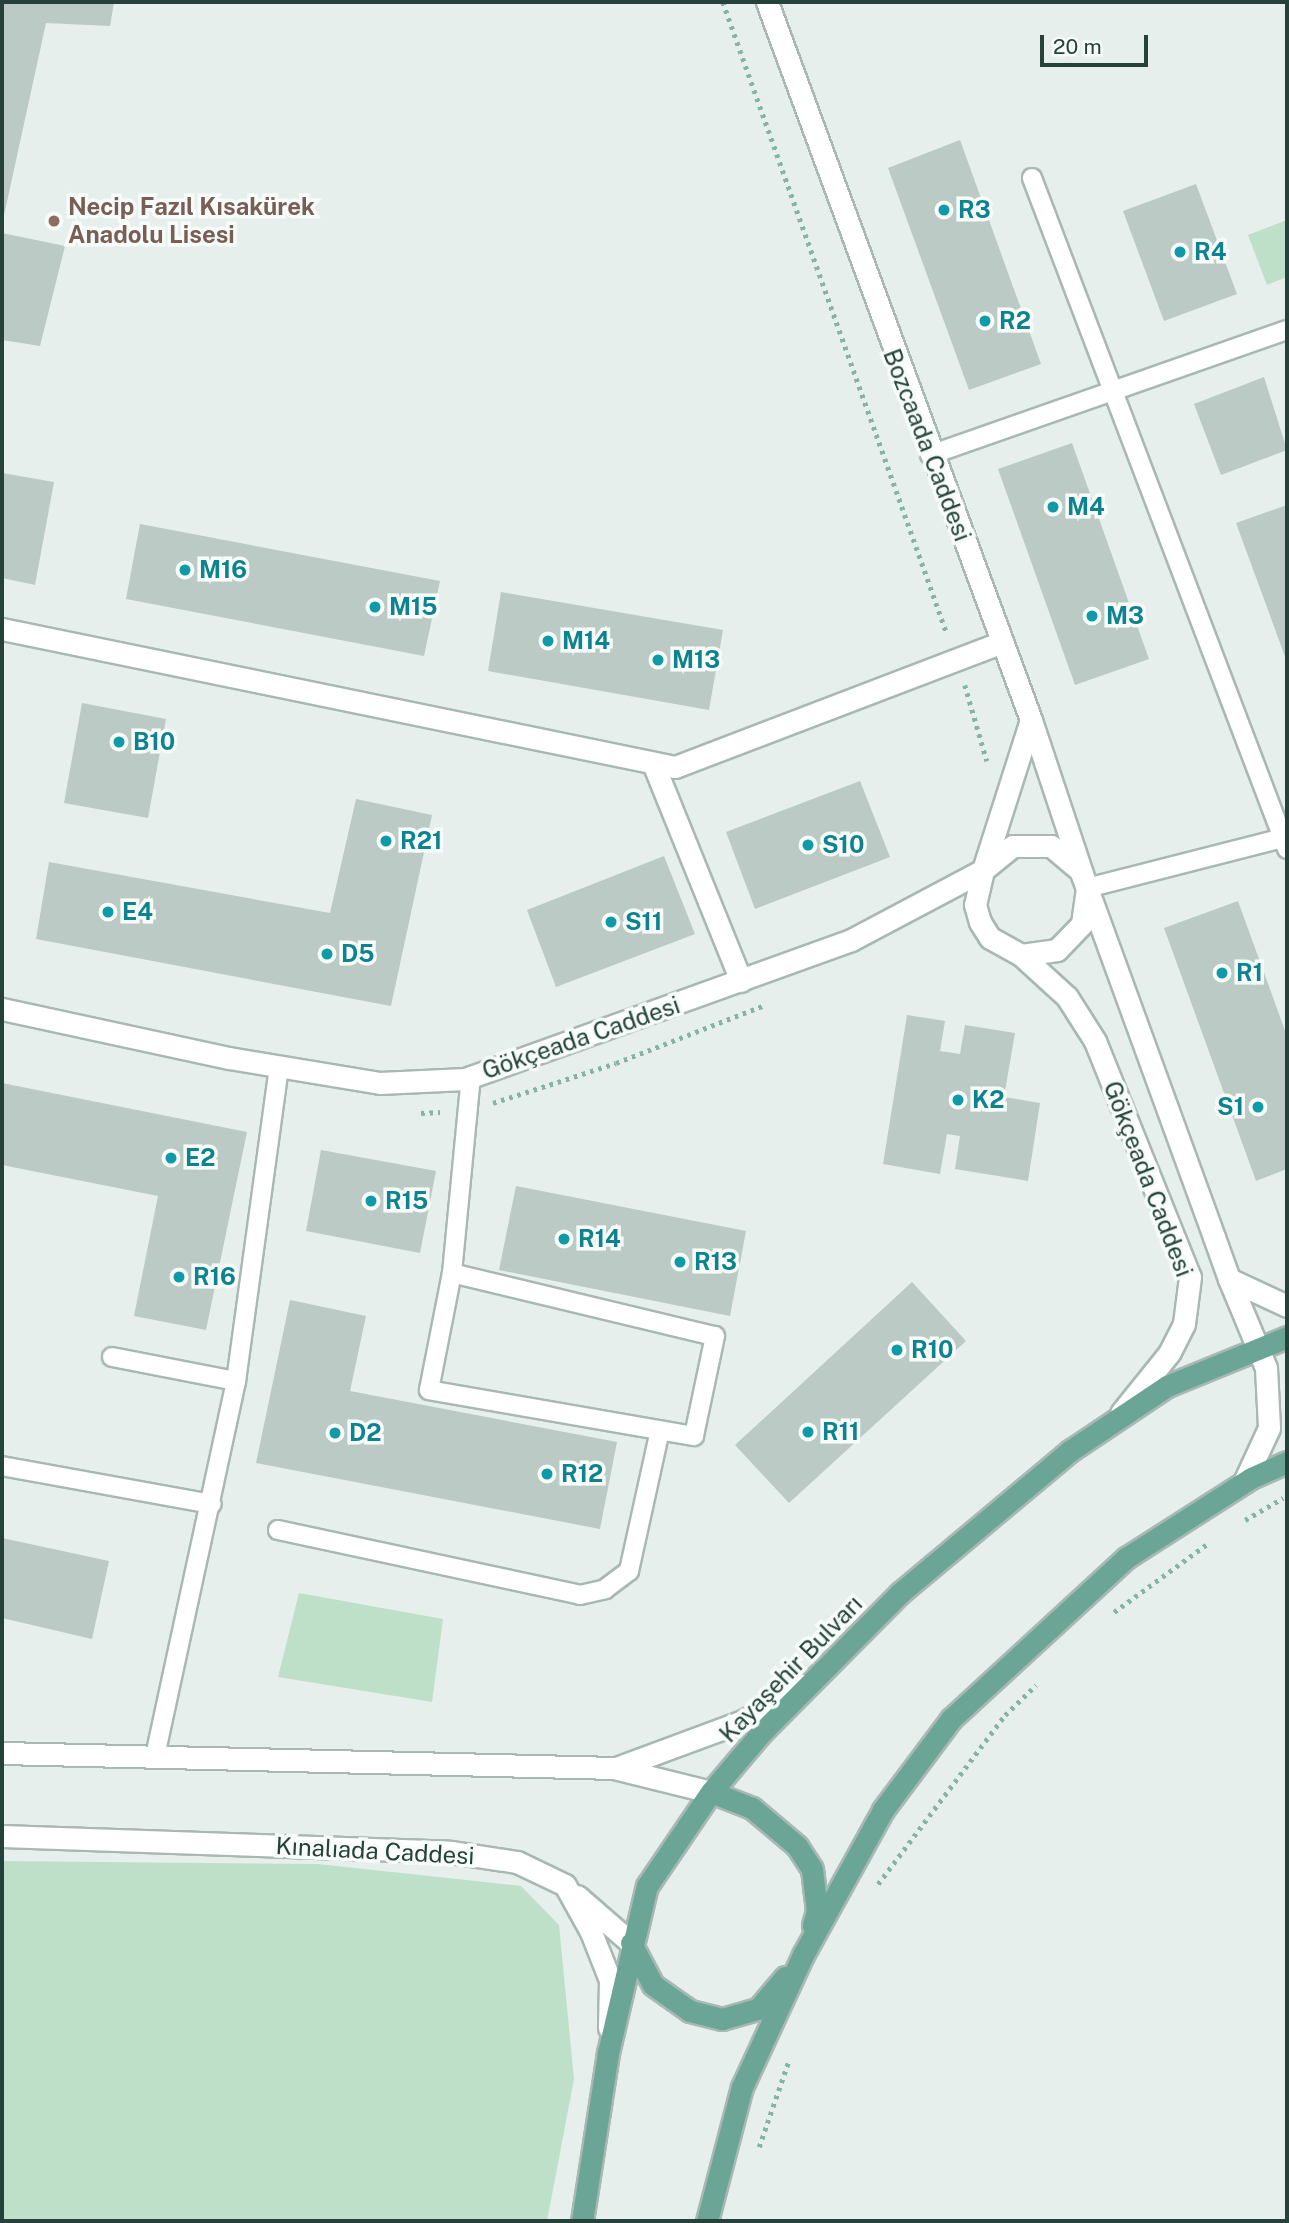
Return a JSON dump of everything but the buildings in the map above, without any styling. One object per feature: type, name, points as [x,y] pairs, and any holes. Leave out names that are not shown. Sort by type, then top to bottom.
[{"type":"main road","name":"Kayaşehir Bulvarı","points":[[582,2221],[608,2053],[631,1943],[648,1886],[711,1792],[900,1593],[1121,1413],[1167,1386],[1259,1346],[1287,1337]]},
{"type":"main road","points":[[707,2221],[742,2087],[803,1955],[883,1810],[951,1719],[1126,1558],[1244,1482],[1287,1462]]},
{"type":"main road","points":[[631,1943],[653,1985],[690,2011],[722,2019],[758,2009],[803,1955],[817,1911],[812,1869],[797,1846],[752,1808],[711,1792]]},
{"type":"street","name":"Bozcaada Caddesi","points":[[767,2],[930,455],[1031,720],[1087,888]]},
{"type":"street","points":[[2,629],[675,767],[1002,642]]},
{"type":"street","points":[[1031,720],[983,870],[975,905],[980,922],[990,938],[1021,955],[1057,950],[1072,939],[1088,907],[1087,888]]},
{"type":"street","points":[[653,763],[741,981]]},
{"type":"street","points":[[983,870],[1013,846],[1051,846],[1074,863],[1087,888],[1229,1279],[1259,1346],[1270,1390],[1269,1427],[1244,1482]]},
{"type":"street","name":"Gökçeada Caddesi","points":[[2,1009],[279,1066],[380,1083],[471,1076],[851,940],[983,870]]},
{"type":"street","name":"Gökçeada Caddesi","points":[[1021,955],[1067,998],[1095,1041],[1190,1277],[1184,1324],[1170,1352],[1121,1413]]},
{"type":"street","points":[[1229,1279],[1287,1307]]},
{"type":"street","points":[[614,1768],[743,1721],[824,1672]]},
{"type":"street","points":[[2,1753],[614,1768],[711,1792]]},
{"type":"street","name":"Kınalıada Caddesi","points":[[2,1836],[451,1852],[517,1862],[565,1885],[631,1943]]},
{"type":"street","points":[[565,1885],[610,1980],[608,2053]]},
{"type":"lane","points":[[1032,178],[1286,841],[1087,888]]},
{"type":"lane","points":[[930,455],[1287,330]]},
{"type":"lane","points":[[155,1756],[212,1504],[236,1381],[279,1066]]},
{"type":"lane","points":[[452,1273],[715,1336],[694,1436],[429,1390],[452,1273],[471,1076]]},
{"type":"lane","points":[[112,1357],[236,1381]]},
{"type":"lane","points":[[278,1530],[580,1595],[593,1592],[629,1571],[660,1430]]},
{"type":"lane","points":[[2,1466],[212,1504]]},
{"type":"path","points":[[723,2],[986,744],[987,769]]},
{"type":"path","points":[[1234,1526],[1287,1496]]},
{"type":"path","points":[[1105,1620],[1212,1540]]},
{"type":"path","points":[[873,1891],[1005,1715],[1043,1677]]},
{"type":"path","points":[[757,2153],[793,2049]]},
{"type":"green space","points":[[1287,220],[1287,277],[1267,285],[1248,235]]},
{"type":"green space","points":[[299,1593],[443,1619],[432,1702],[278,1677]]},
{"type":"green space","points":[[2,1861],[318,1864],[521,1886],[559,1925],[574,2079],[547,2221],[2,2221]]},
{"type":"place","name":"R3","points":[[944,210]]},
{"type":"place","name":"Necip Fazıl Kısakürek Anadolu Lisesi","points":[[54,221]]},
{"type":"place","name":"R4","points":[[1180,252]]},
{"type":"place","name":"R2","points":[[985,321]]},
{"type":"place","name":"M4","points":[[1053,507]]},
{"type":"place","name":"M16","points":[[185,570]]},
{"type":"place","name":"M15","points":[[375,607]]},
{"type":"place","name":"M3","points":[[1092,616]]},
{"type":"place","name":"M14","points":[[548,641]]},
{"type":"place","name":"M13","points":[[658,660]]},
{"type":"place","name":"B10","points":[[119,742]]},
{"type":"place","name":"R21","points":[[386,841]]},
{"type":"place","name":"S10","points":[[808,845]]},
{"type":"place","name":"E4","points":[[108,912]]},
{"type":"place","name":"S11","points":[[611,922]]},
{"type":"place","name":"D5","points":[[327,954]]},
{"type":"place","name":"R1","points":[[1222,973]]},
{"type":"place","name":"K2","points":[[958,1100]]},
{"type":"place","name":"S1","points":[[1258,1107]]},
{"type":"place","name":"E2","points":[[171,1158]]},
{"type":"place","name":"R15","points":[[371,1201]]},
{"type":"place","name":"R14","points":[[564,1239]]},
{"type":"place","name":"R13","points":[[680,1262]]},
{"type":"place","name":"R16","points":[[179,1277]]},
{"type":"place","name":"R10","points":[[897,1350]]},
{"type":"place","name":"R11","points":[[808,1432]]},
{"type":"place","name":"D2","points":[[335,1433]]},
{"type":"place","name":"R12","points":[[547,1474]]}]
